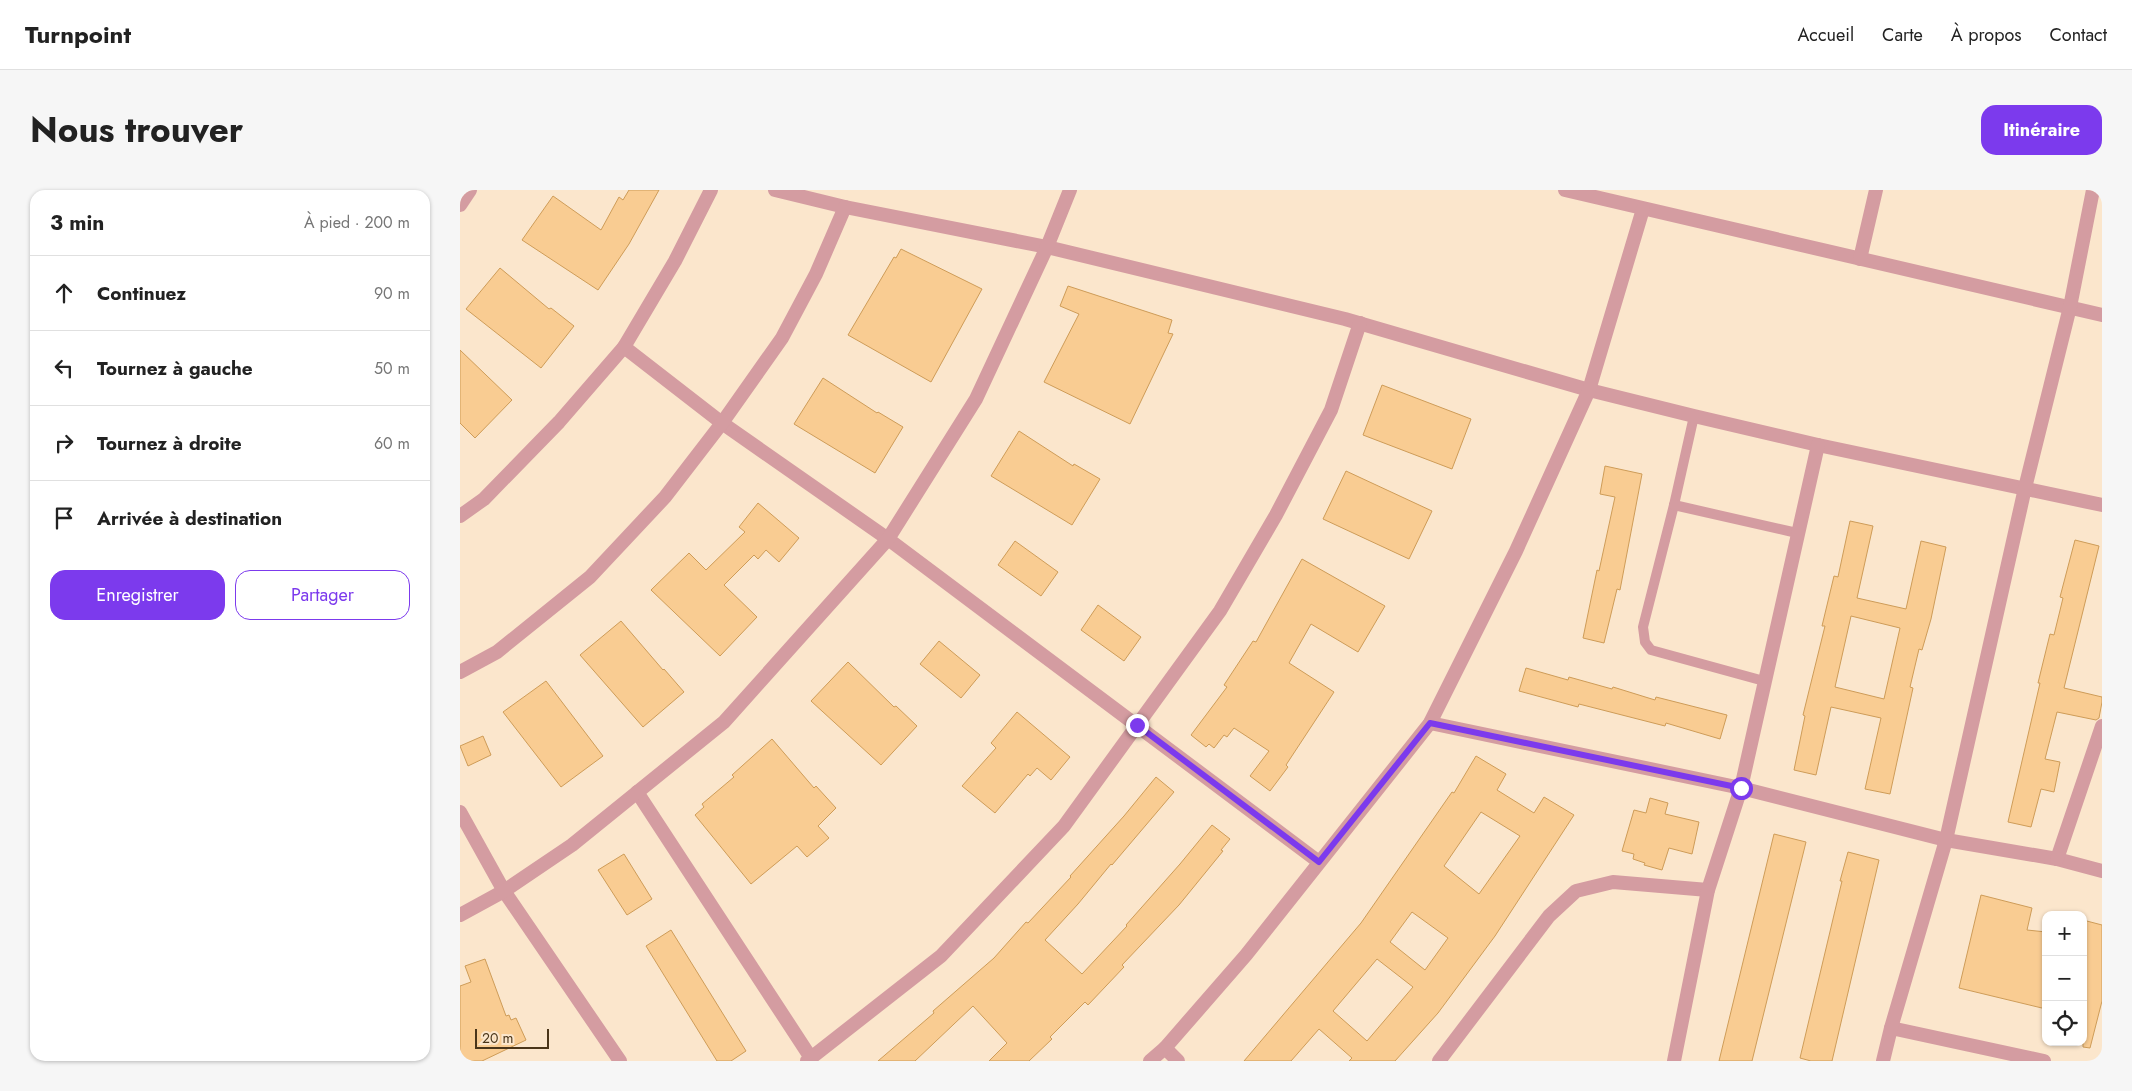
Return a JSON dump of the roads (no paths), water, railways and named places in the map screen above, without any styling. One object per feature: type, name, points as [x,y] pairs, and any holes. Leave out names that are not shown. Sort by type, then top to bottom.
[{"type":"street","points":[[460,205],[470,190]]},
{"type":"street","points":[[460,516],[484,499],[560,422],[624,347],[675,261],[710,190]]},
{"type":"street","points":[[775,190],[845,207],[1047,248],[1360,323],[1589,390],[1694,416],[1818,445],[2102,505]]},
{"type":"street","points":[[460,915],[504,891],[572,845],[724,722],[888,539],[976,399],[1047,248],[1070,190]]},
{"type":"street","points":[[1565,190],[2102,314]]},
{"type":"street","points":[[1860,259],[1876,190]]},
{"type":"street","points":[[1883,1061],[1946,840],[2025,488],[2070,307],[2093,190]]},
{"type":"street","points":[[460,672],[497,652],[590,577],[665,497],[722,423],[782,338],[816,274],[845,207]]},
{"type":"street","points":[[1150,1061],[1165,1048],[1246,955],[1430,723],[1516,551],[1589,390],[1644,209]]},
{"type":"street","points":[[637,792],[809,1060],[941,956],[1064,826],[1220,611],[1276,515],[1331,410],[1360,323]]},
{"type":"street","points":[[624,347],[722,423],[888,539],[1319,862]]},
{"type":"street","points":[[1674,1061],[1708,890],[1741,788],[1818,445]]},
{"type":"street","points":[[1430,723],[1741,788],[1946,840],[2057,859],[2102,871]]},
{"type":"street","points":[[2057,859],[2102,726]]},
{"type":"street","points":[[460,812],[504,891],[620,1061]]},
{"type":"street","points":[[1440,1061],[1549,916],[1576,891],[1613,882],[1708,890]]},
{"type":"street","points":[[1891,1028],[2011,1057],[2044,1061]]},
{"type":"street","points":[[1165,1048],[1178,1061]]},
{"type":"lane","points":[[1694,416],[1674,506],[1643,627],[1645,642],[1651,650],[1764,681]]},
{"type":"lane","points":[[1674,506],[1797,533]]}]
